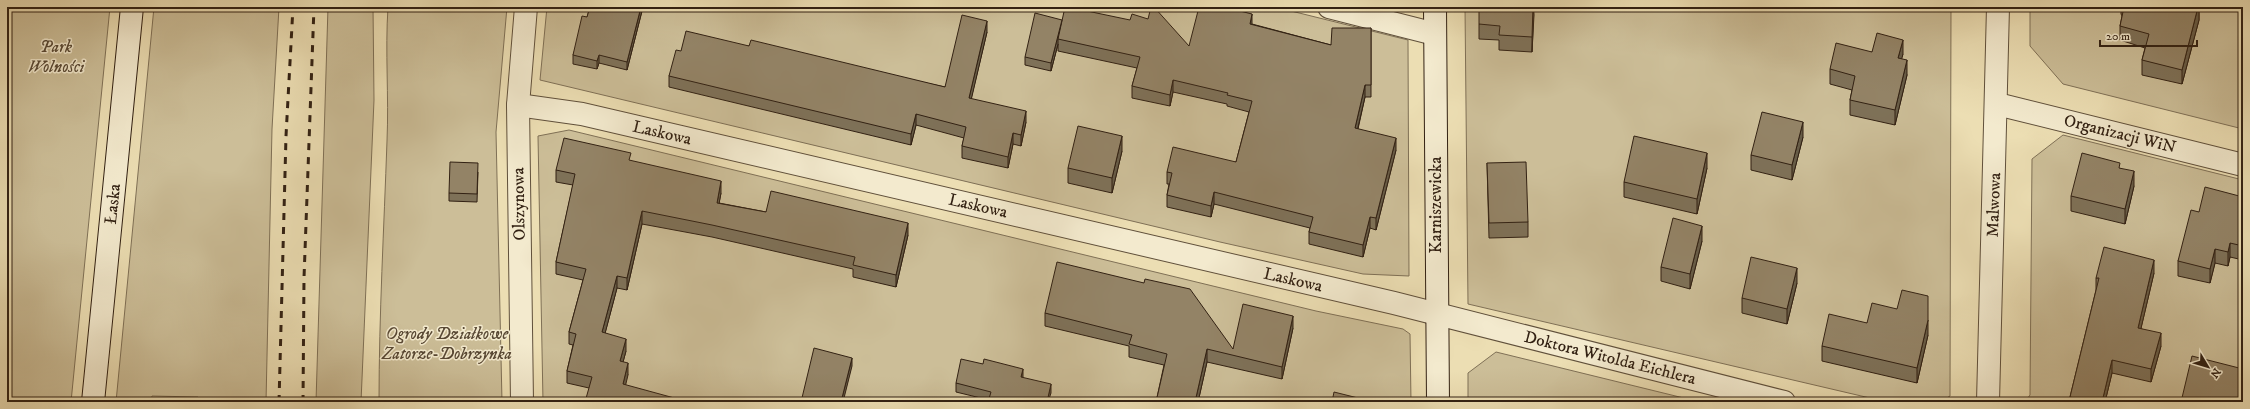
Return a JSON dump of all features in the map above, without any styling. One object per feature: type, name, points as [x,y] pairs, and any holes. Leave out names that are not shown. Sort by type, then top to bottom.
[{"type":"street","name":"Łaska","points":[[93,402],[132,7]]},
{"type":"street","name":"Olszynowa","points":[[522,402],[518,105],[526,7]]},
{"type":"street","points":[[1329,7],[1435,34]]},
{"type":"street","name":"Karniszewicka","points":[[1435,7],[1438,402]]},
{"type":"street","name":"Malwowa","points":[[1988,402],[1997,104],[1998,7]]},
{"type":"street","name":"Organizacji WiN","points":[[1997,104],[2243,165]]},
{"type":"street","name":"Laskowa","points":[[518,105],[582,114],[1437,313]]},
{"type":"street","name":"Doktora Witolda Eichlera","points":[[1437,313],[1784,402]]},
{"type":"green space","name":"Park Wolności","points":[[7,7],[110,7],[71,402],[7,402]]},
{"type":"green space","points":[[154,7],[279,7],[272,129],[266,402],[198,402],[198,397],[152,396],[151,402],[116,402]]},
{"type":"green space","points":[[328,7],[373,7],[374,100],[361,402],[316,402]]},
{"type":"green space","name":"Ogrody Działkowe Zatorze-Dobrzynka","points":[[388,7],[507,7],[496,132],[502,402],[379,402],[387,124]]},
{"type":"green space","points":[[547,7],[1275,7],[1408,40],[1409,276],[1363,274],[1220,242],[540,80]]},
{"type":"green space","points":[[1465,7],[1951,7],[1950,396],[1940,402],[1887,402],[1468,304]]},
{"type":"green space","points":[[2030,7],[2243,7],[2243,129],[2063,84],[2030,46]]},
{"type":"green space","points":[[569,130],[1316,311],[1403,329],[1410,334],[1411,402],[543,402],[538,136]]},
{"type":"green space","points":[[2063,135],[2243,180],[2243,402],[2025,402],[2030,395],[2032,159]]},
{"type":"green space","points":[[1496,352],[1700,402],[1468,402],[1468,373]]},
{"type":"building","points":[[590,7],[641,7],[627,62],[599,55],[597,61],[573,55],[582,16],[587,17]]},
{"type":"building","points":[[1065,7],[1130,20],[1132,14],[1148,19],[1151,7],[1154,7],[1189,46],[1199,7],[1224,7],[1252,14],[1250,24],[1331,45],[1332,28],[1371,28],[1371,85],[1365,85],[1355,128],[1396,138],[1376,218],[1370,217],[1363,245],[1309,232],[1313,217],[1214,192],[1211,206],[1167,195],[1172,173],[1167,172],[1173,147],[1236,162],[1252,101],[1227,95],[1228,93],[1173,80],[1170,95],[1132,86],[1140,57],[1058,39]]},
{"type":"building","points":[[1479,7],[1533,7],[1532,37],[1499,35],[1500,26],[1479,24]]},
{"type":"building","points":[[2124,7],[2198,7],[2182,70],[2142,60],[2149,34],[2120,26]]},
{"type":"building","points":[[1035,13],[1062,20],[1051,63],[1025,57]]},
{"type":"building","points":[[962,15],[987,21],[969,98],[1026,111],[1021,135],[1013,133],[1008,157],[962,146],[966,127],[916,114],[911,134],[669,76],[676,50],[681,51],[686,31],[749,46],[751,40],[945,87]]},
{"type":"building","points":[[1877,33],[1903,40],[1898,58],[1907,60],[1895,110],[1850,100],[1855,76],[1830,69],[1836,43],[1872,52]]},
{"type":"building","points":[[1762,112],[1803,122],[1792,165],[1751,155]]},
{"type":"building","points":[[1078,126],[1122,136],[1112,178],[1068,168]]},
{"type":"building","points":[[1634,136],[1707,153],[1697,199],[1624,182]]},
{"type":"building","points":[[564,138],[631,153],[629,160],[721,181],[717,203],[766,212],[771,191],[908,223],[896,275],[853,265],[855,257],[642,211],[627,278],[617,276],[602,332],[626,339],[620,361],[628,363],[623,384],[689,402],[585,402],[592,377],[567,371],[576,334],[569,332],[586,269],[556,262],[575,174],[556,170]]},
{"type":"building","points":[[2082,153],[2120,163],[2119,168],[2134,171],[2125,209],[2071,196]]},
{"type":"building","points":[[450,162],[478,163],[477,194],[449,193]]},
{"type":"building","points":[[1526,162],[1528,222],[1489,223],[1487,163]]},
{"type":"building","points":[[2205,187],[2243,197],[2243,246],[2230,243],[2228,252],[2215,249],[2210,269],[2178,261],[2191,210],[2199,212]]},
{"type":"building","points":[[1673,218],[1702,226],[1690,274],[1661,267]]},
{"type":"building","points":[[2104,247],[2154,260],[2138,328],[2161,333],[2151,369],[2112,360],[2102,402],[2092,402],[2070,397],[2099,278],[2096,278]]},
{"type":"building","points":[[1751,257],[1797,268],[1787,309],[1742,298]]},
{"type":"building","points":[[1057,262],[1144,283],[1145,279],[1190,289],[1233,349],[1243,304],[1293,316],[1282,367],[1207,349],[1195,402],[1156,402],[1167,354],[1129,344],[1132,335],[1045,313]]},
{"type":"building","points":[[1902,290],[1928,296],[1928,320],[1917,368],[1822,346],[1829,314],[1867,323],[1872,303],[1897,309]]},
{"type":"building","points":[[814,348],[852,358],[841,402],[801,402]]},
{"type":"building","points":[[2192,356],[2243,369],[2243,402],[2181,402]]},
{"type":"building","points":[[961,359],[983,364],[984,359],[1023,369],[1021,377],[1051,384],[1047,402],[988,402],[991,392],[956,383]]},
{"type":"building","points":[[1334,392],[1374,402],[1332,402]]},
{"type":"building","points":[[1663,398],[1674,402],[1662,402]]},
{"type":"railway","points":[[279,402],[286,136],[293,7]]},
{"type":"railway","points":[[303,402],[304,278],[314,7]]}]
